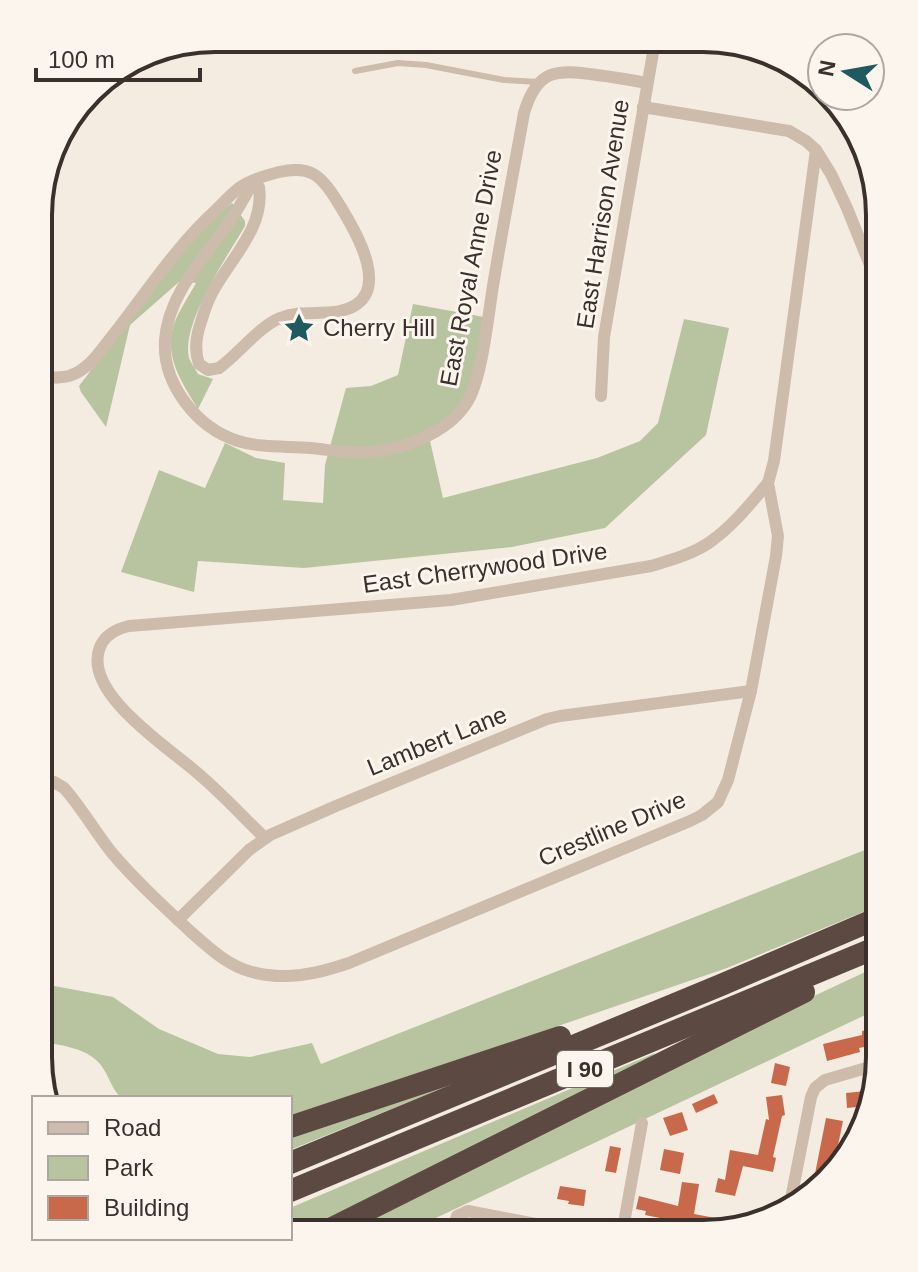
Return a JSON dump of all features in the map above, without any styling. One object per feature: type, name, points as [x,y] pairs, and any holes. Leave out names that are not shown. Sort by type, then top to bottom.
[{"type":"highway","name":"I 90","points":[[292,1162],[866,923]]},
{"type":"highway","name":"I 90","points":[[292,1190],[866,952]]},
{"type":"highway","name":"I 90","points":[[348,1220],[866,962]]},
{"type":"highway","points":[[292,1126],[721,985]]},
{"type":"street","name":"East Harrison Avenue","points":[[601,396],[604,337],[653,52]]},
{"type":"street","points":[[539,82],[555,73],[567,71],[647,83]]},
{"type":"street","name":"East Royal Anne Drive","points":[[253,182],[188,280],[172,312],[166,335],[166,360],[176,390],[194,413],[210,426],[239,441],[369,453],[422,438],[459,413],[474,386],[524,113],[528,98],[539,82]]},
{"type":"street","points":[[643,107],[789,131],[806,141],[816,150],[831,174],[866,255]]},
{"type":"street","name":"Crestline Drive","points":[[52,781],[64,788],[141,885],[219,956],[253,973],[293,976],[330,970],[349,963],[702,815],[718,802],[741,735],[751,691],[778,536],[768,483],[774,461],[816,150]]},
{"type":"street","points":[[52,377],[69,376],[100,353],[165,264],[197,227],[241,186],[288,170],[301,169],[314,173],[327,185],[350,221],[367,261],[370,284],[367,294],[355,305],[342,310],[301,312],[275,320],[219,368],[203,368],[197,360],[198,330],[212,293],[254,224],[260,192],[253,182]]},
{"type":"street","name":"East Cherrywood Drive","points":[[265,838],[202,776],[118,703],[102,682],[98,670],[98,656],[107,636],[129,626],[451,600],[651,566],[679,558],[709,543],[736,520],[768,483]]},
{"type":"street","name":"Lambert Lane","points":[[178,920],[265,838],[547,719],[751,691]]},
{"type":"street","points":[[792,1194],[811,1097],[818,1084],[866,1068]]},
{"type":"street","points":[[625,1220],[642,1123]]},
{"type":"street","points":[[454,1220],[468,1211],[515,1220]]},
{"type":"lane","points":[[355,71],[398,63],[426,65],[504,80],[539,82]]},
{"type":"green space","points":[[232,203],[245,221],[245,226],[207,290],[188,344],[189,358],[198,374],[213,379],[198,409],[176,368],[171,347],[174,324],[196,283],[180,281],[130,325],[106,427],[79,386],[200,228]]},
{"type":"green space","points":[[413,304],[484,317],[476,368],[465,397],[444,422],[428,432],[443,498],[597,458],[640,441],[658,423],[684,319],[729,328],[706,435],[605,528],[512,547],[304,568],[198,561],[194,592],[121,572],[159,470],[205,488],[225,443],[256,458],[285,463],[283,500],[323,503],[325,465],[346,388],[371,386],[398,375]]},
{"type":"green space","points":[[866,850],[866,911],[727,968],[292,1117],[292,1096],[120,1096],[94,1058],[52,1044],[52,986],[113,997],[159,1029],[218,1054],[250,1057],[312,1043],[321,1064]]},
{"type":"green space","points":[[866,972],[866,1015],[432,1220],[361,1220],[729,1036]]},
{"type":"green space","points":[[655,1053],[648,1061],[333,1220],[292,1220],[292,1207]]},
{"type":"green space","points":[[455,1080],[446,1087],[292,1149],[292,1133]]},
{"type":"building","points":[[866,1030],[866,1047],[859,1048],[860,1052],[827,1061],[823,1044],[862,1035],[862,1031]]},
{"type":"building","points":[[775,1063],[790,1067],[786,1086],[771,1083]]},
{"type":"building","points":[[862,1091],[858,1107],[847,1108],[846,1093]]},
{"type":"building","points":[[714,1094],[718,1103],[696,1113],[692,1104]]},
{"type":"building","points":[[782,1095],[785,1115],[782,1116],[773,1157],[776,1158],[773,1172],[743,1166],[735,1196],[715,1192],[718,1178],[725,1180],[730,1150],[758,1155],[766,1119],[769,1120],[766,1097]]},
{"type":"building","points":[[682,1112],[688,1130],[670,1136],[663,1118]]},
{"type":"building","points":[[826,1118],[843,1121],[837,1151],[814,1177]]},
{"type":"building","points":[[610,1146],[621,1148],[616,1173],[605,1171]]},
{"type":"building","points":[[664,1149],[684,1153],[680,1174],[660,1170]]},
{"type":"building","points":[[682,1182],[699,1184],[694,1214],[721,1219],[670,1220],[645,1215],[646,1211],[636,1209],[639,1196],[678,1206]]},
{"type":"building","points":[[560,1186],[586,1190],[584,1206],[557,1199]]},
{"type":"place","name":"Cherry Hill","points":[[299,328]]}]
